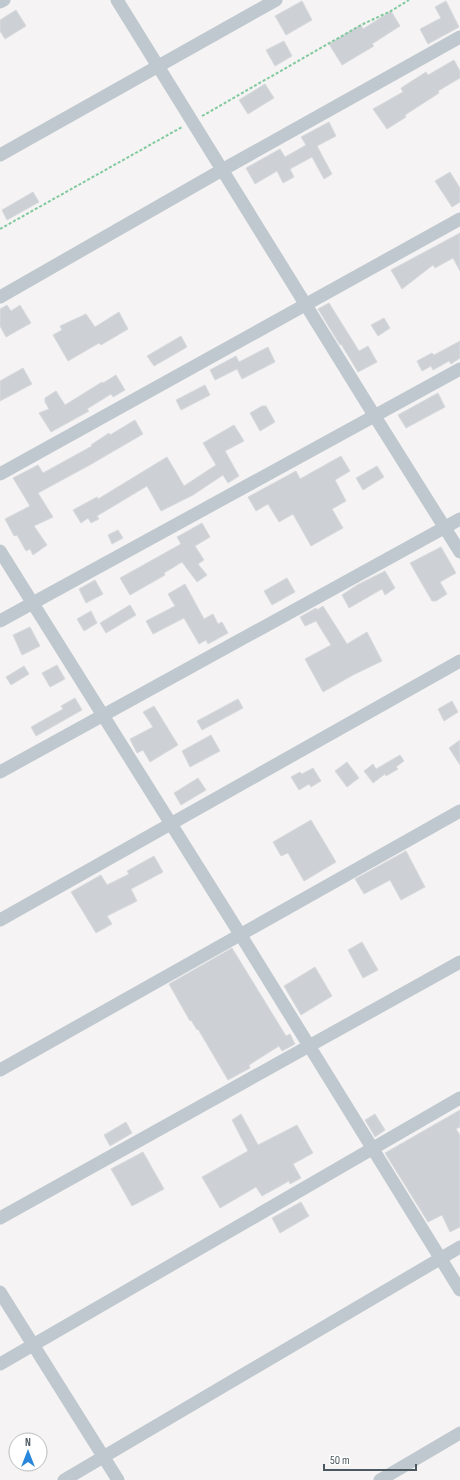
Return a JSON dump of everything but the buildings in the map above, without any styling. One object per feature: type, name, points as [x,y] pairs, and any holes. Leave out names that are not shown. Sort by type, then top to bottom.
[{"type":"street","points":[[0,2],[4,0]]},
{"type":"street","points":[[117,0],[460,552]]},
{"type":"street","points":[[0,155],[276,0]]},
{"type":"street","points":[[0,297],[222,170],[460,37]]},
{"type":"street","points":[[0,474],[460,220]]},
{"type":"street","points":[[0,621],[460,369]]},
{"type":"street","points":[[0,772],[460,519]]},
{"type":"street","points":[[0,550],[460,1290]]},
{"type":"street","points":[[0,920],[172,825],[460,661]]},
{"type":"street","points":[[0,1070],[460,811]]},
{"type":"street","points":[[0,1218],[460,962]]},
{"type":"street","points":[[0,1364],[460,1098]]},
{"type":"street","points":[[64,1480],[460,1247]]},
{"type":"street","points":[[0,1292],[118,1480]]},
{"type":"street","points":[[380,1480],[460,1433]]},
{"type":"path","points":[[0,229],[361,25],[410,0]]}]
